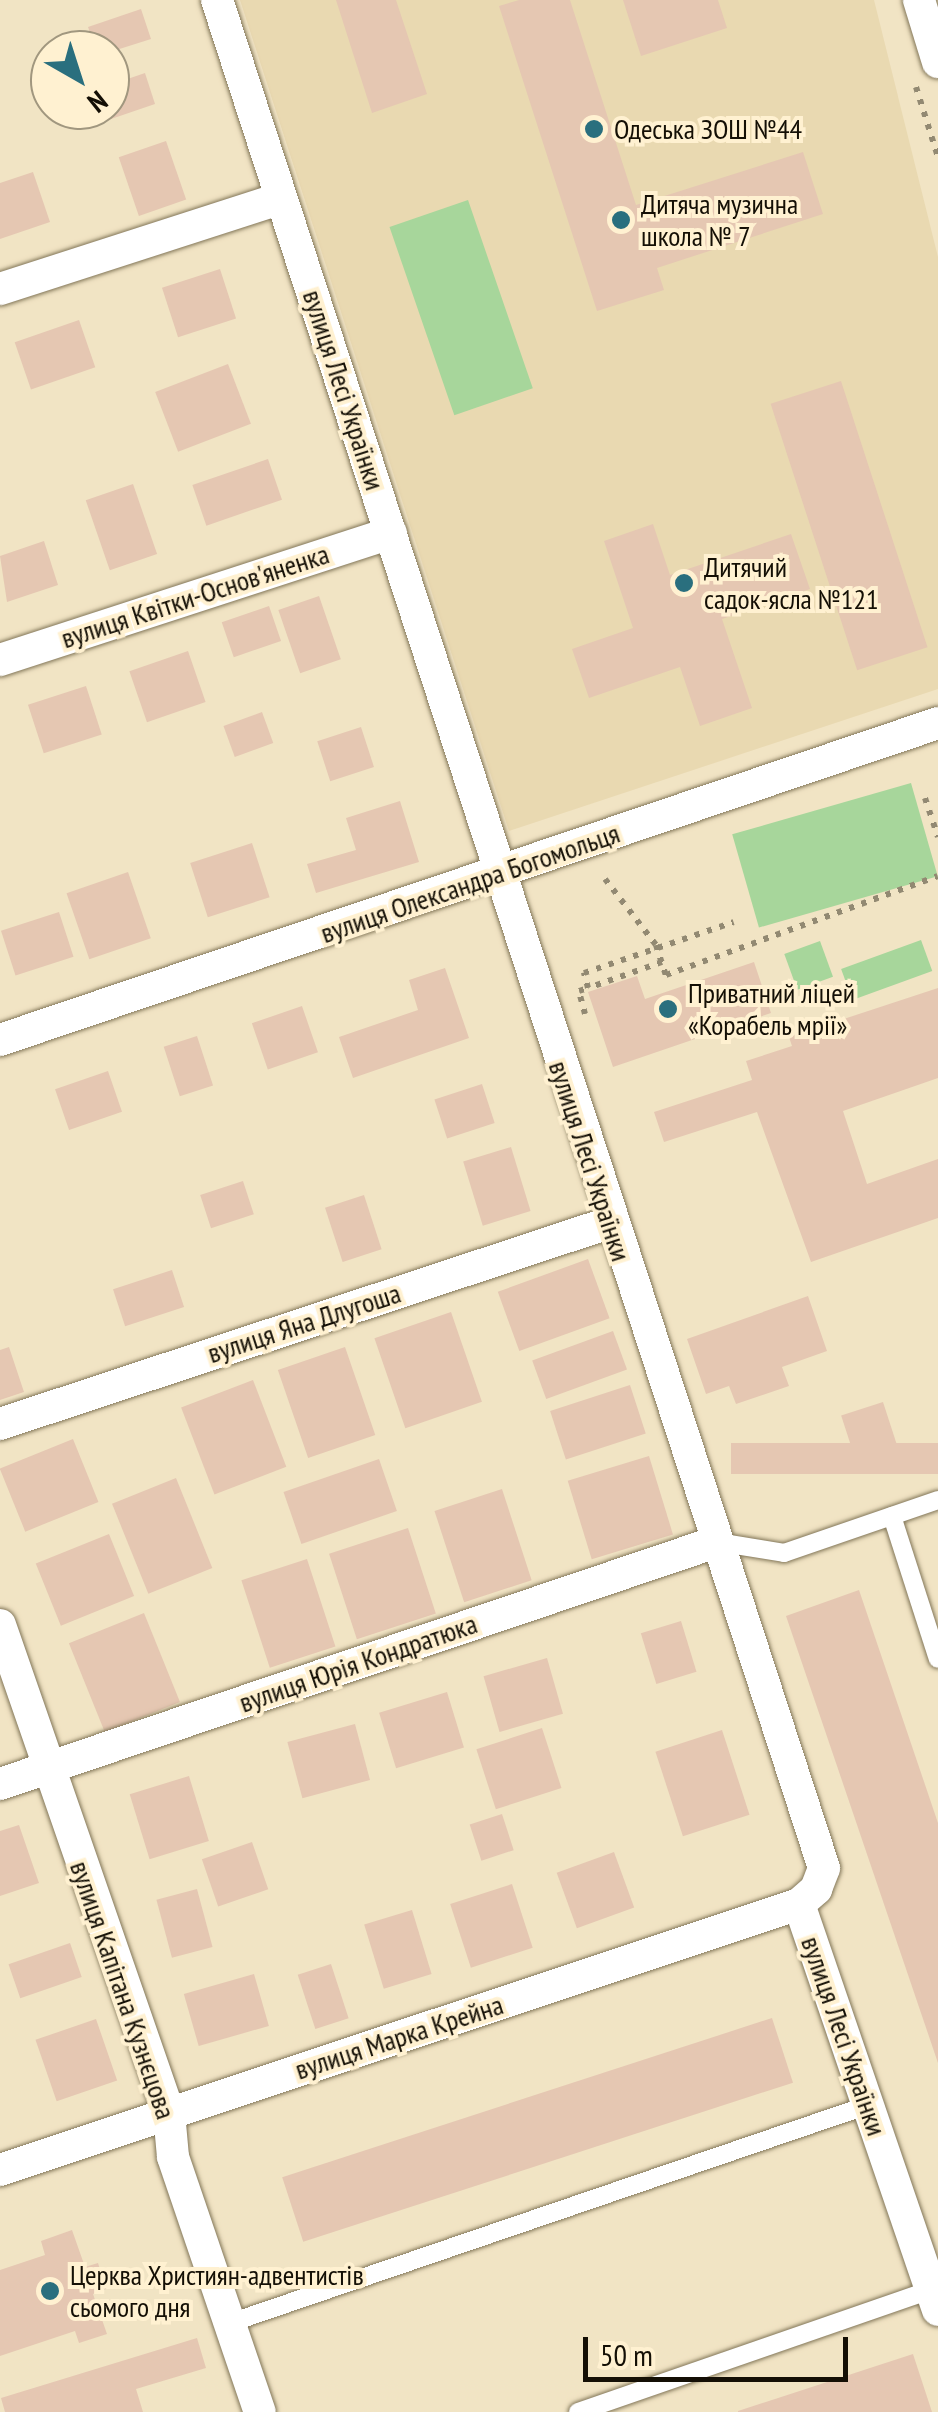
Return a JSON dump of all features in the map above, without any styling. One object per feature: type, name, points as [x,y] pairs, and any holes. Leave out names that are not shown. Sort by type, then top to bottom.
[{"type":"street","name":"вулиця Лесі Українки","points":[[217,0],[391,533],[609,1223],[819,1842],[824,1868],[816,1890],[799,1904],[936,2296]]},
{"type":"street","points":[[918,0],[938,62]]},
{"type":"street","points":[[0,289],[281,198]]},
{"type":"street","name":"вулиця Квітки-Основ'яненка","points":[[0,660],[391,533]]},
{"type":"street","name":"вулиця Олександра Богомольця","points":[[0,1040],[938,723]]},
{"type":"street","name":"вулиця Яна Длугоша","points":[[0,1424],[609,1223]]},
{"type":"street","name":"вулиця Юрія Кондратюка","points":[[0,1784],[716,1542]]},
{"type":"street","name":"вулиця Капітана Кузнєцова","points":[[0,1625],[168,2113],[173,2157],[260,2412]]},
{"type":"street","name":"вулиця Марка Крейна","points":[[0,2170],[799,1904]]},
{"type":"lane","points":[[716,1542],[784,1552],[938,1500]]},
{"type":"lane","points":[[892,1516],[938,1659]]},
{"type":"lane","points":[[230,2324],[868,2105]]},
{"type":"lane","points":[[578,2412],[936,2296]]},
{"type":"path","points":[[925,798],[938,837]]},
{"type":"path","points":[[605,879],[658,951],[666,975],[938,876]]},
{"type":"path","points":[[588,988],[584,974],[734,922]]},
{"type":"path","points":[[588,1024],[579,991],[662,962]]},
{"type":"shaded area","points":[[240,0],[874,0],[938,257],[938,689],[509,831]]},
{"type":"green space","points":[[468,200],[533,388],[454,415],[390,227]]},
{"type":"green space","points":[[911,783],[938,876],[759,928],[732,834]]},
{"type":"green space","points":[[921,940],[932,971],[852,1000],[841,969]]},
{"type":"green space","points":[[820,941],[833,977],[797,990],[784,954]]},
{"type":"building","points":[[336,0],[396,0],[427,94],[372,113]]},
{"type":"building","points":[[519,0],[570,0],[636,205],[803,152],[823,214],[657,268],[664,290],[597,311],[499,6]]},
{"type":"building","points":[[623,0],[718,0],[727,28],[641,56]]},
{"type":"building","points":[[141,9],[151,39],[130,46],[130,30],[88,27]]},
{"type":"building","points":[[145,73],[155,104],[130,113],[130,78]]},
{"type":"building","points":[[166,141],[186,200],[139,216],[119,157]]},
{"type":"building","points":[[33,172],[50,222],[0,239],[0,183]]},
{"type":"building","points":[[220,269],[236,318],[178,337],[162,288]]},
{"type":"building","points":[[79,320],[95,367],[31,389],[15,342]]},
{"type":"building","points":[[228,364],[251,424],[178,452],[155,392]]},
{"type":"building","points":[[841,381],[928,647],[857,670],[771,404]]},
{"type":"building","points":[[268,459],[282,500],[206,526],[192,485]]},
{"type":"building","points":[[133,484],[157,554],[110,570],[86,500]]},
{"type":"building","points":[[653,524],[670,575],[791,534],[810,589],[722,619],[752,708],[700,726],[680,667],[589,698],[572,649],[633,628],[604,541]]},
{"type":"building","points":[[44,541],[58,585],[7,602],[0,556]]},
{"type":"building","points":[[319,596],[341,659],[300,673],[278,610]]},
{"type":"building","points":[[269,606],[281,641],[234,657],[222,622]]},
{"type":"building","points":[[188,651],[206,702],[147,722],[129,671]]},
{"type":"building","points":[[86,686],[102,735],[44,753],[28,705]]},
{"type":"building","points":[[262,712],[273,743],[235,757],[223,726]]},
{"type":"building","points":[[361,727],[374,767],[330,781],[317,741]]},
{"type":"building","points":[[400,801],[419,862],[316,893],[307,864],[356,850],[346,818]]},
{"type":"building","points":[[252,843],[270,897],[208,917],[190,863]]},
{"type":"building","points":[[128,872],[151,938],[89,959],[67,893]]},
{"type":"building","points":[[59,912],[74,957],[16,976],[1,931]]},
{"type":"building","points":[[754,962],[771,1013],[613,1067],[588,992],[637,976],[645,999]]},
{"type":"building","points":[[445,968],[469,1038],[353,1078],[339,1037],[418,1010],[409,980]]},
{"type":"building","points":[[938,988],[938,1078],[843,1111],[867,1184],[938,1159],[938,1218],[811,1262],[757,1112],[664,1142],[654,1112],[752,1080],[746,1061],[792,1046],[789,1037]]},
{"type":"building","points":[[302,1006],[318,1052],[268,1070],[252,1023]]},
{"type":"building","points":[[197,1036],[213,1085],[180,1096],[164,1047]]},
{"type":"building","points":[[108,1071],[122,1112],[69,1130],[55,1089]]},
{"type":"building","points":[[482,1084],[495,1123],[447,1138],[434,1099]]},
{"type":"building","points":[[511,1147],[531,1211],[483,1226],[463,1162]]},
{"type":"building","points":[[243,1181],[254,1214],[211,1228],[200,1195]]},
{"type":"building","points":[[364,1195],[382,1249],[343,1262],[325,1208]]},
{"type":"building","points":[[588,1259],[610,1318],[519,1351],[498,1292]]},
{"type":"building","points":[[172,1270],[184,1307],[125,1326],[113,1289]]},
{"type":"building","points":[[808,1296],[827,1351],[782,1367],[789,1386],[736,1404],[729,1386],[706,1394],[687,1339]]},
{"type":"building","points":[[451,1312],[482,1402],[405,1428],[374,1338]]},
{"type":"building","points":[[613,1331],[627,1370],[546,1399],[532,1360]]},
{"type":"building","points":[[9,1347],[24,1392],[0,1400],[0,1350]]},
{"type":"building","points":[[345,1347],[375,1435],[308,1458],[278,1370]]},
{"type":"building","points":[[253,1380],[286,1467],[214,1494],[181,1408]]},
{"type":"building","points":[[630,1385],[646,1434],[566,1459],[550,1411]]},
{"type":"building","points":[[883,1402],[899,1451],[857,1465],[841,1416]]},
{"type":"building","points":[[73,1439],[98,1502],[25,1532],[0,1468]]},
{"type":"building","points":[[731,1443],[938,1443],[938,1474],[731,1474]]},
{"type":"building","points":[[649,1456],[673,1534],[592,1559],[568,1481]]},
{"type":"building","points":[[379,1459],[397,1511],[301,1544],[284,1492]]},
{"type":"building","points":[[176,1478],[212,1568],[148,1594],[112,1504]]},
{"type":"building","points":[[502,1489],[532,1580],[464,1602],[434,1511]]},
{"type":"building","points":[[408,1528],[436,1614],[357,1639],[329,1554]]},
{"type":"building","points":[[109,1534],[134,1596],[61,1626],[36,1564]]},
{"type":"building","points":[[307,1559],[335,1646],[270,1668],[241,1580]]},
{"type":"building","points":[[859,1590],[938,1823],[938,2063],[786,1616]]},
{"type":"building","points":[[144,1613],[180,1702],[105,1732],[69,1643]]},
{"type":"building","points":[[681,1621],[696,1672],[656,1684],[641,1633]]},
{"type":"building","points":[[547,1658],[563,1714],[500,1732],[484,1676]]},
{"type":"building","points":[[447,1692],[464,1747],[396,1768],[379,1713]]},
{"type":"building","points":[[355,1724],[370,1780],[302,1798],[287,1742]]},
{"type":"building","points":[[542,1728],[561,1788],[496,1809],[476,1749]]},
{"type":"building","points":[[722,1730],[750,1815],[683,1836],[655,1752]]},
{"type":"building","points":[[189,1776],[209,1841],[150,1859],[130,1794]]},
{"type":"building","points":[[502,1814],[514,1850],[481,1861],[470,1825]]},
{"type":"building","points":[[19,1825],[39,1883],[0,1896],[0,1831]]},
{"type":"building","points":[[252,1842],[268,1889],[218,1907],[202,1859]]},
{"type":"building","points":[[614,1852],[634,1907],[577,1928],[557,1873]]},
{"type":"building","points":[[512,1884],[533,1948],[471,1968],[450,1904]]},
{"type":"building","points":[[197,1889],[213,1947],[172,1958],[156,1900]]},
{"type":"building","points":[[412,1910],[432,1974],[384,1989],[364,1925]]},
{"type":"building","points":[[70,1943],[82,1977],[20,1998],[9,1964]]},
{"type":"building","points":[[331,1964],[349,2018],[315,2029],[298,1975]]},
{"type":"building","points":[[254,1974],[269,2026],[199,2046],[184,1994]]},
{"type":"building","points":[[772,2018],[793,2083],[303,2242],[282,2177]]},
{"type":"building","points":[[96,2019],[117,2080],[57,2101],[35,2040]]},
{"type":"building","name":"Церква Християн-адвентистів сьомого дня","points":[[72,2230],[85,2267],[98,2263],[106,2289],[93,2294],[107,2334],[79,2343],[75,2331],[0,2356],[0,2270],[45,2255],[41,2241]]},
{"type":"building","points":[[197,2338],[206,2368],[136,2389],[143,2412],[5,2412],[1,2398]]},
{"type":"building","points":[[913,2354],[932,2412],[738,2412],[738,2411]]},
{"type":"place","name":"Одеська ЗОШ №44","points":[[594,129]]},
{"type":"place","name":"Дитяча музична школа № 7","points":[[621,220]]},
{"type":"place","name":"Дитячий садок-ясла №121","points":[[684,583]]},
{"type":"place","name":"Приватний ліцей «Корабель мрії»","points":[[668,1009]]},
{"type":"place","name":"Церква Християн-адвентистів сьомого дня","points":[[50,2291]]}]
